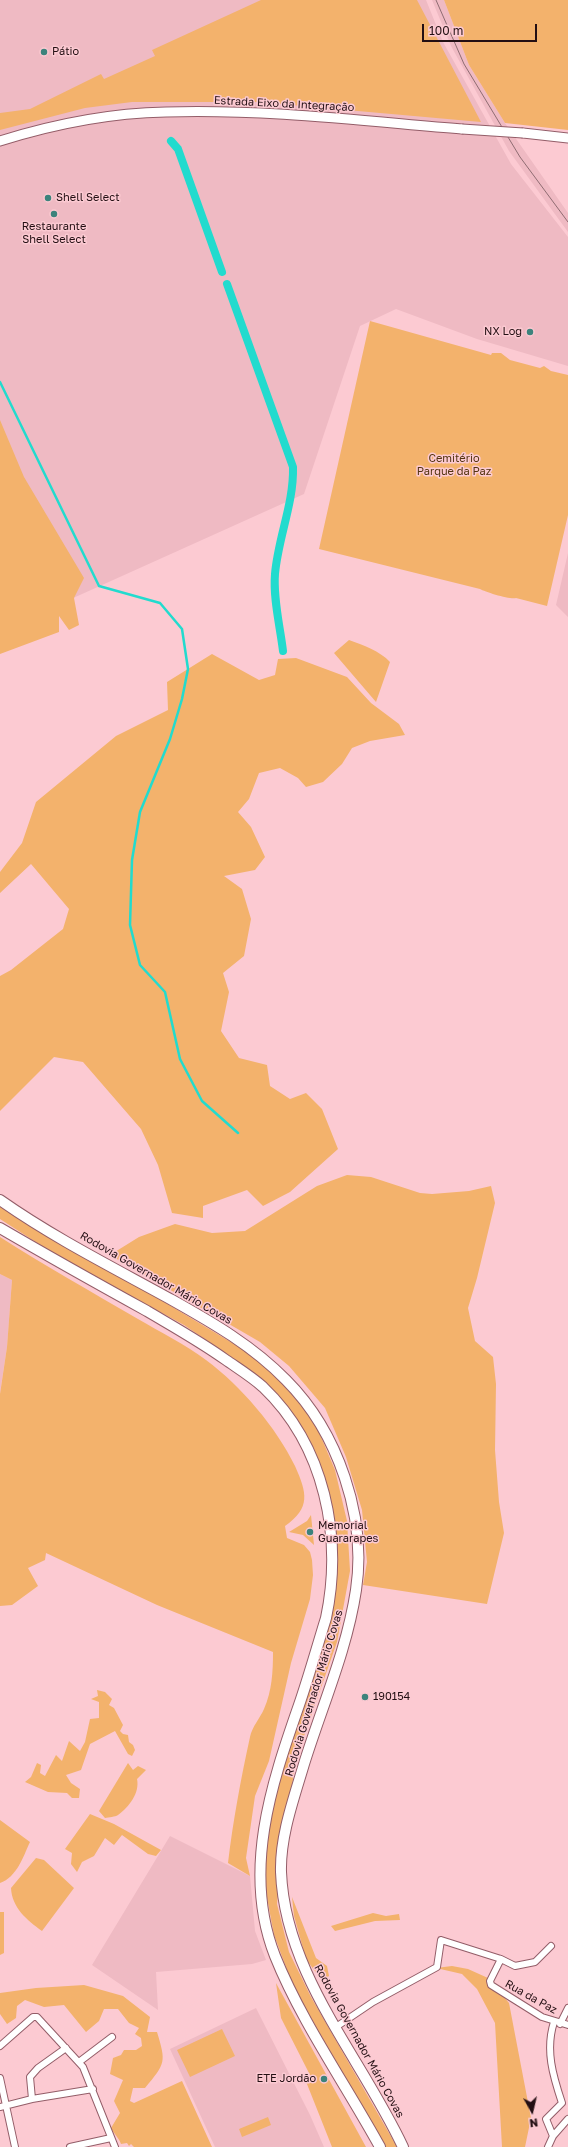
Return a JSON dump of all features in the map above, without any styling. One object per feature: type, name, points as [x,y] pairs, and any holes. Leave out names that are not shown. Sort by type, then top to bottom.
[{"type":"highway","name":"Rodovia Governador Mário Covas","points":[[0,1200],[85,1252],[215,1324],[253,1350],[274,1368],[299,1395],[319,1423],[339,1463],[345,1480],[356,1530],[356,1588],[338,1664],[312,1739],[291,1809],[284,1840],[281,1869],[285,1906],[292,1936],[314,1989],[390,2119],[403,2147]]},
{"type":"highway","name":"Rodovia Governador Mário Covas","points":[[0,1228],[197,1340],[247,1374],[263,1387],[287,1416],[302,1439],[316,1469],[326,1500],[333,1543],[330,1599],[326,1618],[287,1738],[266,1810],[260,1858],[262,1898],[275,1955],[290,1989],[380,2147]]},
{"type":"main road","name":"Estrada Eixo da Integração","points":[[0,141],[62,124],[131,114],[166,112],[266,113],[523,133],[568,138]]},
{"type":"street","points":[[336,2027],[373,2002],[437,1967],[441,1940],[501,1959],[515,1966],[530,1964],[542,1957],[551,1946]]},
{"type":"street","name":"Rua da Paz","points":[[501,1959],[490,1981],[491,1986],[526,2008],[557,2023],[568,2026]]},
{"type":"street","points":[[553,2136],[546,2119],[562,2103],[552,2070],[550,2044],[557,2023],[568,2008]]},
{"type":"street","points":[[0,2046],[35,2016],[79,2062],[86,2072],[115,2147]]},
{"type":"street","points":[[79,2062],[112,2037]]},
{"type":"street","points":[[32,2099],[30,2077],[38,2068],[66,2048]]},
{"type":"street","points":[[0,2078],[15,2147]]},
{"type":"street","points":[[0,2107],[32,2099],[93,2089]]},
{"type":"street","points":[[548,2147],[553,2136],[568,2119]]},
{"type":"street","points":[[70,2147],[111,2138]]},
{"type":"shaded area","points":[[0,0],[426,0],[443,42],[511,164],[568,237],[568,366],[477,339],[396,309],[360,326],[304,494],[0,631]]},
{"type":"shaded area","points":[[432,0],[444,0],[469,65],[505,123],[568,213],[568,232],[509,151],[451,46]]},
{"type":"shaded area","points":[[568,553],[568,617],[556,605]]},
{"type":"shaded area","points":[[0,1274],[12,1280],[7,1347],[0,1393]]},
{"type":"shaded area","points":[[170,1836],[250,1876],[255,1931],[266,1960],[252,1964],[156,1972],[158,2010],[92,1965]]},
{"type":"shaded area","points":[[256,2008],[310,2115],[324,2147],[215,2147],[170,2049]]},
{"type":"green space","points":[[261,0],[417,0],[481,122],[257,102],[132,102],[85,108],[0,130],[0,113],[30,109],[101,74],[104,79],[155,56],[152,50]]},
{"type":"green space","points":[[444,0],[568,0],[568,130],[505,123],[469,65]]},
{"type":"green space","name":"Cemitério Parque da Paz","points":[[370,321],[491,355],[492,353],[501,353],[510,360],[540,368],[544,366],[551,371],[568,375],[568,515],[547,606],[516,598],[492,594],[480,589],[319,549]]},
{"type":"green space","points":[[0,420],[24,477],[84,578],[74,598],[79,625],[69,630],[59,616],[59,632],[0,654]]},
{"type":"green space","points":[[349,640],[365,646],[386,658],[390,662],[376,702],[334,653]]},
{"type":"green space","points":[[212,654],[259,680],[275,675],[278,659],[296,658],[347,677],[371,703],[399,724],[405,735],[370,741],[352,748],[342,764],[323,782],[306,787],[298,778],[280,768],[259,773],[249,799],[238,812],[251,827],[265,857],[255,870],[224,876],[242,889],[251,919],[244,956],[223,973],[229,992],[221,1031],[239,1058],[267,1065],[270,1086],[290,1099],[306,1093],[322,1109],[338,1149],[290,1192],[263,1206],[247,1190],[203,1206],[203,1218],[172,1213],[158,1165],[141,1129],[83,1062],[54,1057],[0,1111],[0,976],[11,970],[63,929],[69,909],[31,864],[0,893],[0,872],[22,843],[36,802],[116,736],[168,710],[167,682]]},
{"type":"green space","points":[[347,1175],[371,1177],[420,1193],[432,1194],[469,1191],[491,1186],[495,1203],[477,1278],[468,1308],[475,1341],[493,1357],[496,1384],[495,1450],[499,1502],[504,1533],[487,1604],[363,1585],[367,1562],[362,1510],[346,1457],[325,1408],[289,1366],[260,1342],[110,1255],[139,1237],[175,1224],[212,1233],[245,1231],[317,1186]]},
{"type":"green space","points":[[0,1206],[136,1285],[234,1344],[262,1363],[304,1407],[316,1425],[335,1470],[347,1521],[350,1571],[337,1642],[295,1762],[292,1788],[284,1822],[277,1904],[289,1952],[311,1997],[397,2147],[384,2147],[293,1986],[274,1935],[265,1887],[264,1867],[270,1810],[330,1619],[325,1482],[266,1384],[237,1361],[184,1325],[59,1257],[0,1219]]},
{"type":"green space","points":[[0,1237],[69,1279],[181,1343],[219,1370],[245,1395],[268,1422],[287,1451],[299,1476],[304,1492],[303,1506],[299,1513],[285,1526],[287,1538],[304,1545],[310,1552],[313,1575],[310,1599],[291,1663],[269,1761],[255,1796],[246,1858],[250,1876],[228,1863],[243,1768],[252,1730],[267,1702],[272,1674],[273,1652],[157,1605],[46,1553],[45,1560],[28,1568],[38,1586],[12,1605],[0,1606],[0,1394],[7,1347],[12,1280],[0,1274]]},
{"type":"green space","points":[[311,1515],[314,1545],[303,1535],[289,1532],[307,1521]]},
{"type":"green space","points":[[97,1690],[105,1692],[112,1699],[109,1705],[114,1708],[123,1725],[120,1731],[123,1734],[128,1735],[129,1742],[133,1745],[135,1750],[132,1756],[128,1754],[115,1731],[90,1744],[81,1770],[66,1775],[71,1783],[80,1789],[79,1798],[72,1798],[67,1793],[48,1792],[25,1782],[31,1777],[37,1763],[41,1765],[40,1773],[45,1776],[56,1755],[62,1761],[69,1741],[80,1751],[85,1742],[90,1719],[99,1718],[99,1702],[91,1699],[98,1696]]},
{"type":"green space","points":[[128,1763],[133,1770],[138,1766],[146,1770],[137,1779],[137,1789],[130,1804],[118,1815],[105,1818],[99,1811]]},
{"type":"green space","points":[[90,1814],[114,1824],[161,1850],[156,1856],[148,1854],[122,1835],[114,1845],[105,1838],[94,1856],[82,1862],[77,1872],[71,1864],[72,1853],[65,1849]]},
{"type":"green space","points":[[0,1820],[30,1842],[19,1866],[11,1876],[0,1883]]},
{"type":"green space","points":[[36,1858],[44,1860],[74,1888],[42,1931],[21,1913],[14,1902],[11,1888]]},
{"type":"green space","points":[[292,1897],[316,1958],[327,1966],[329,1976],[322,1981],[306,1959],[294,1916]]},
{"type":"green space","points":[[0,1912],[4,1912],[4,1953],[0,1955]]},
{"type":"green space","points":[[373,1913],[386,1916],[399,1914],[400,1920],[375,1921],[335,1931],[331,1926]]},
{"type":"green space","points":[[452,1966],[468,1969],[488,1978],[509,2003],[531,2118],[525,2147],[502,2147],[495,2023],[477,1989],[462,1974],[436,1968]]},
{"type":"green space","points":[[276,1983],[366,2147],[332,2147],[305,2079],[311,2077],[281,2018]]},
{"type":"green space","points":[[84,1985],[123,1996],[150,2017],[147,2032],[157,2032],[163,2056],[162,2062],[157,2073],[145,2088],[133,2088],[130,2101],[134,2103],[182,2081],[212,2147],[134,2147],[131,2144],[129,2146],[127,2143],[121,2144],[111,2128],[120,2113],[114,2101],[123,2080],[110,2074],[113,2058],[121,2055],[124,2050],[136,2050],[142,2046],[141,2038],[135,2034],[139,2028],[129,2023],[118,2009],[104,2009],[99,2021],[86,2032],[64,2005],[44,2007],[25,2000],[17,2006],[16,2018],[7,2024],[0,2014],[0,1993],[36,1988]]},
{"type":"green space","points":[[222,2029],[235,2056],[190,2077],[177,2050]]},
{"type":"green space","points":[[268,2117],[271,2125],[242,2137],[239,2129]]},
{"type":"waterway","points":[[171,141],[178,149],[222,272]]},
{"type":"waterway","points":[[227,284],[293,467],[293,480],[289,507],[279,547],[275,574],[276,603],[283,651]]},
{"type":"waterway","points":[[0,382],[99,586],[160,603],[182,629],[188,669],[182,699],[170,739],[140,812],[132,860],[130,925],[140,965],[165,992],[180,1059],[202,1101],[238,1133]]},
{"type":"tram line","points":[[436,0],[464,64],[520,157],[568,222]]},
{"type":"place","name":"Pátio","points":[[44,52]]},
{"type":"place","name":"Shell Select","points":[[48,198]]},
{"type":"place","name":"Restaurante Shell Select","points":[[54,214]]},
{"type":"place","name":"NX Log","points":[[530,332]]},
{"type":"place","name":"Memorial Guararapes","points":[[310,1532]]},
{"type":"place","name":"190154","points":[[365,1697]]},
{"type":"place","name":"ETE Jordão","points":[[324,2079]]}]
